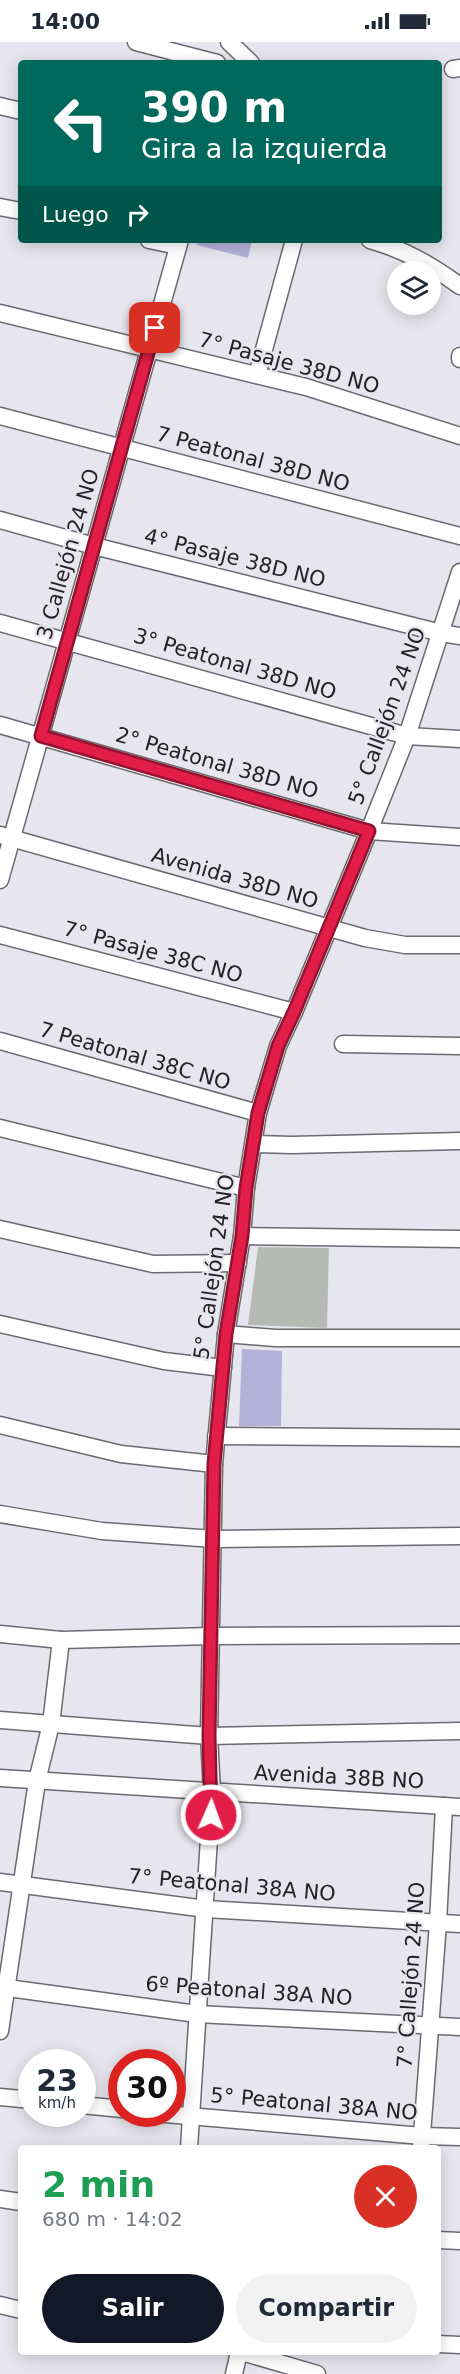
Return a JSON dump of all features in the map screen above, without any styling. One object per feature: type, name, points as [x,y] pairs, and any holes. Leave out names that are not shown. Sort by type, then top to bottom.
[{"type":"street","points":[[136,42],[205,60]]},
{"type":"street","points":[[228,60],[231,44]]},
{"type":"street","points":[[231,44],[248,60]]},
{"type":"street","points":[[0,106],[18,110]]},
{"type":"street","points":[[0,207],[18,210]]},
{"type":"street","name":"3 Callejón 24 NO","points":[[0,880],[6,837],[41,736],[179,243]]},
{"type":"street","points":[[257,375],[293,243]]},
{"type":"street","points":[[380,243],[405,251],[431,265],[460,286]]},
{"type":"street","name":"7° Pasaje 38D NO","points":[[0,313],[306,387],[460,436]]},
{"type":"street","name":"7 Peatonal 38D NO","points":[[0,416],[460,536]]},
{"type":"street","name":"4° Pasaje 38D NO","points":[[0,520],[94,546],[460,636]]},
{"type":"street","name":"5° Callejón 24 NO","points":[[189,2145],[212,1792],[209,1736],[214,1464],[226,1334],[258,1113],[278,1046],[407,736],[460,572]]},
{"type":"street","name":"3° Peatonal 38D NO","points":[[0,623],[407,736],[460,738]]},
{"type":"street","name":"2° Peatonal 38D NO","points":[[0,725],[369,831],[460,837]]},
{"type":"street","name":"Avenida 38D NO","points":[[6,837],[365,938],[405,945],[460,945]]},
{"type":"street","name":"7° Pasaje 38C NO","points":[[0,935],[294,1012]]},
{"type":"street","name":"7 Peatonal 38C NO","points":[[0,1041],[258,1113]]},
{"type":"street","points":[[343,1044],[460,1046]]},
{"type":"street","points":[[0,1128],[246,1188]]},
{"type":"street","points":[[255,1144],[460,1141]]},
{"type":"street","points":[[0,1229],[153,1264],[238,1263]]},
{"type":"street","points":[[242,1236],[460,1239]]},
{"type":"street","points":[[0,1324],[164,1361],[223,1368]]},
{"type":"street","points":[[226,1334],[275,1338],[460,1338]]},
{"type":"street","points":[[0,1425],[121,1454],[214,1464]]},
{"type":"street","points":[[216,1437],[460,1438]]},
{"type":"street","points":[[0,1514],[102,1531],[214,1539],[460,1536]]},
{"type":"street","points":[[0,1634],[61,1640],[211,1636],[460,1635]]},
{"type":"street","points":[[0,2031],[3,1987],[37,1781],[51,1724],[61,1640]]},
{"type":"street","points":[[0,1720],[209,1736],[460,1731]]},
{"type":"street","name":"Avenida 38B NO","points":[[0,1778],[452,1806]]},
{"type":"street","name":"7° Callejón 24 NO","points":[[422,2142],[438,1923],[452,1806]]},
{"type":"street","name":"7° Peatonal 38A NO","points":[[0,1882],[206,1909],[460,1924]]},
{"type":"street","name":"6º Peatonal 38A NO","points":[[3,1987],[196,2014],[460,2027]]},
{"type":"street","points":[[0,2097],[18,2099]]},
{"type":"street","name":"5° Peatonal 38A NO","points":[[186,2116],[422,2142],[460,2137]]},
{"type":"street","points":[[0,2199],[18,2202]]},
{"type":"street","points":[[441,2240],[460,2241]]},
{"type":"street","points":[[0,2305],[18,2309]]},
{"type":"street","points":[[441,2344],[460,2345]]},
{"type":"street","points":[[234,2374],[240,2355]]},
{"type":"street","points":[[251,2355],[317,2374]]},
{"type":"shaded area","points":[[197,243],[251,243],[248,258],[197,245]]},
{"type":"shaded area","points":[[242,1349],[282,1351],[281,1426],[239,1426]]},
{"type":"building","points":[[258,1247],[329,1248],[327,1328],[248,1325]]},
{"type":"route","points":[[155,328],[41,736],[369,831],[278,1046],[258,1113],[226,1334],[214,1464],[209,1736],[211,1815]]}]
